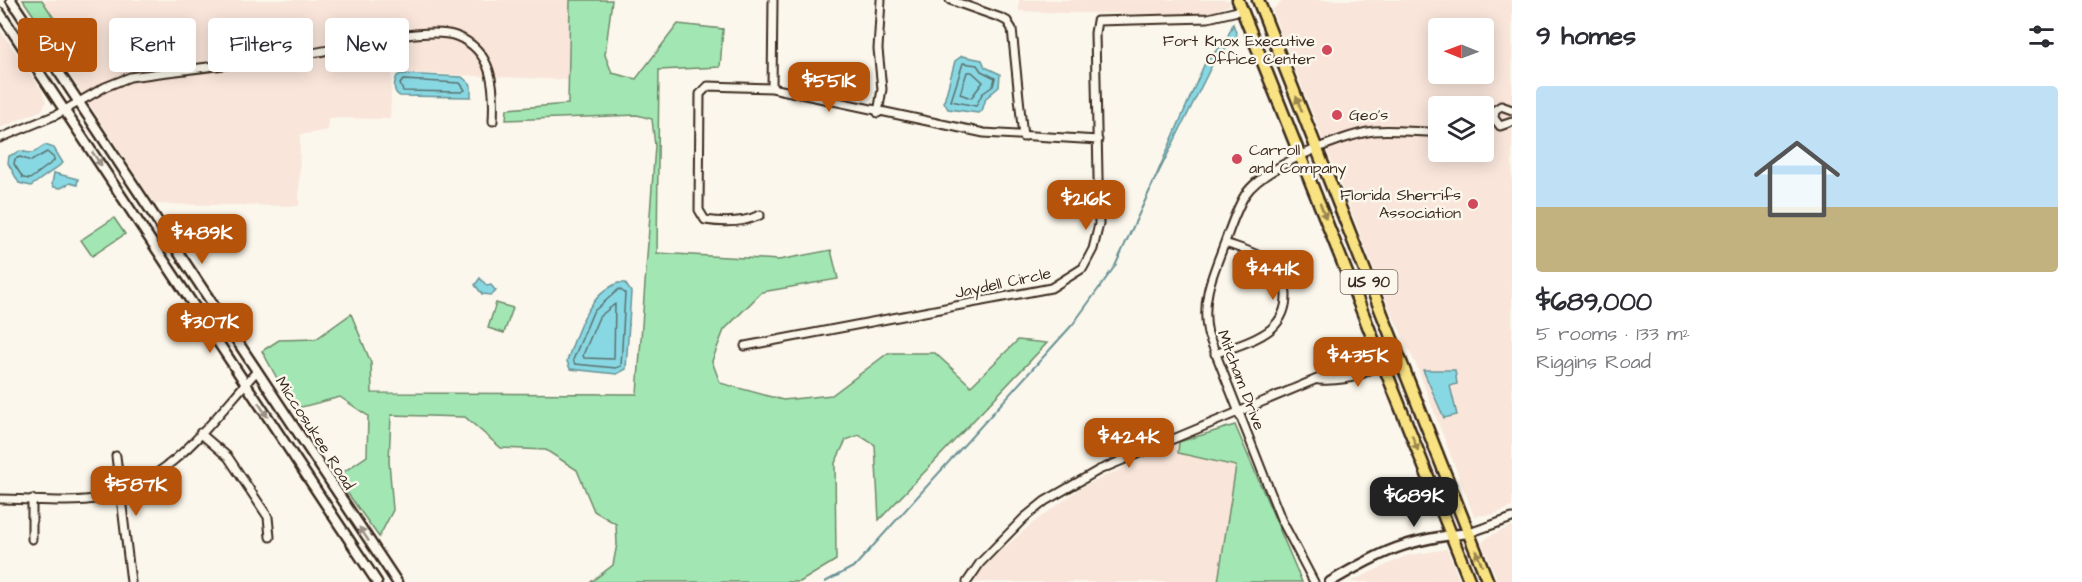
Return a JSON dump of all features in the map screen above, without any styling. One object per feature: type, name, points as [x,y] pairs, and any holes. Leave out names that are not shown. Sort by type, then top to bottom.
[{"type":"main road","name":"US 90","points":[[1258,0],[1488,582]]},
{"type":"main road","name":"US 90","points":[[1240,5],[1470,582]]},
{"type":"main road","points":[[1240,5],[1266,20],[1253,38]]},
{"type":"street","name":"Miccosukee Road","points":[[11,0],[397,582]]},
{"type":"street","points":[[772,88],[773,0]]},
{"type":"street","points":[[878,113],[882,89],[878,49],[881,0]]},
{"type":"street","points":[[950,0],[1001,18],[1012,29],[1023,137]]},
{"type":"street","name":"Jaydell Circle","points":[[745,345],[1010,297],[1062,284],[1083,268],[1098,235],[1095,33],[1097,21],[1208,18],[1240,5]]},
{"type":"street","name":"Miccosukee Road","points":[[0,13],[377,582]]},
{"type":"street","points":[[0,138],[65,111],[105,87],[130,77],[309,54],[437,33],[466,42],[487,63],[494,88],[493,121]]},
{"type":"street","points":[[760,215],[747,222],[712,222],[702,218],[699,210],[700,94],[708,86],[772,88],[878,113],[984,133],[1098,140]]},
{"type":"street","points":[[1512,110],[1501,106],[1495,110],[1494,118],[1500,126],[1512,123]]},
{"type":"street","name":"Mitcham Drive","points":[[1314,582],[1285,527],[1215,354],[1206,324],[1205,305],[1241,202],[1251,187],[1268,172],[1317,150],[1373,131],[1428,132]]},
{"type":"street","points":[[1215,354],[1272,328],[1283,313],[1286,298],[1280,273],[1269,261],[1225,243]]},
{"type":"street","points":[[967,582],[996,546],[1045,501],[1099,470],[1370,358],[1382,360],[1398,355]]},
{"type":"street","points":[[1319,380],[1337,381],[1358,376],[1374,369],[1382,360]]},
{"type":"street","points":[[0,499],[98,498],[121,493],[149,481],[168,468],[256,371]]},
{"type":"street","points":[[200,433],[228,457],[268,517],[270,537]]},
{"type":"street","points":[[116,456],[131,582]]},
{"type":"street","points":[[32,499],[33,539]]},
{"type":"street","points":[[1330,582],[1391,548],[1469,533],[1512,518]]},
{"type":"shaded area","points":[[43,0],[569,0],[568,80],[392,72],[390,119],[328,118],[328,130],[300,135],[299,206],[155,204],[68,72],[97,72],[97,18],[55,18]]},
{"type":"shaded area","points":[[1019,0],[1229,0],[1230,5],[1205,14],[1067,13],[1019,11]]},
{"type":"shaded area","points":[[1283,0],[1512,0],[1512,507],[1494,514],[1474,516],[1417,367],[1389,307],[1272,10]]},
{"type":"shaded area","points":[[0,30],[18,56],[18,72],[29,72],[42,91],[46,102],[42,110],[0,128]]},
{"type":"shaded area","points":[[1235,425],[1302,582],[971,582],[995,556],[1033,523],[1082,487],[1179,442]]},
{"type":"shaded area","points":[[1512,526],[1512,582],[1498,582],[1482,543],[1489,536]]},
{"type":"shaded area","points":[[1447,549],[1460,582],[1350,582],[1406,556]]},
{"type":"green space","points":[[23,0],[42,0],[54,18],[35,18]]},
{"type":"green space","points":[[570,0],[612,0],[605,55],[612,73],[636,79],[678,24],[723,29],[720,67],[659,70],[657,253],[779,260],[831,250],[838,279],[762,292],[724,330],[712,361],[720,383],[783,400],[832,395],[888,353],[935,353],[971,386],[1018,340],[1047,343],[879,520],[875,445],[859,435],[846,440],[835,463],[836,560],[800,582],[591,582],[613,565],[617,544],[616,524],[594,511],[577,470],[546,450],[501,448],[465,417],[391,415],[389,461],[393,510],[379,537],[336,477],[367,456],[368,416],[340,397],[294,409],[262,351],[279,340],[316,339],[351,314],[371,363],[372,393],[637,394],[655,146],[652,119],[637,115],[506,120],[507,109],[568,104]]},
{"type":"green space","points":[[114,218],[125,234],[92,256],[81,240]]},
{"type":"green space","points":[[496,303],[513,308],[504,333],[488,328]]},
{"type":"green space","points":[[1235,425],[1302,582],[1218,582],[1236,466],[1178,453],[1179,442]]},
{"type":"water","points":[[1233,24],[1239,41],[1231,44],[1214,61],[1150,190],[1205,63],[1226,40]]},
{"type":"water","points":[[962,56],[982,60],[985,67],[1000,74],[999,87],[986,98],[982,111],[978,113],[948,109],[944,102],[955,61]]},
{"type":"water","points":[[401,74],[462,77],[471,85],[471,97],[400,96],[394,87],[397,76]]},
{"type":"water","points":[[45,145],[54,148],[63,163],[31,186],[19,183],[8,163],[9,156],[20,151],[34,152]]},
{"type":"water","points":[[54,173],[78,179],[77,185],[70,183],[61,188],[54,187],[52,184]]},
{"type":"water","points":[[480,278],[496,291],[492,295],[482,294],[475,285]]},
{"type":"water","points":[[618,283],[625,283],[631,292],[626,369],[617,374],[570,369],[567,361],[585,316],[598,297]]},
{"type":"water","points":[[1423,370],[1455,370],[1457,384],[1450,386],[1457,415],[1444,418]]},
{"type":"waterway","points":[[825,582],[855,566],[1073,324],[1115,266],[1150,190]]},
{"type":"place","name":"Fort Knox Executive Office Center","points":[[1327,50]]},
{"type":"place","name":"Geo's","points":[[1337,115]]},
{"type":"place","name":"Carroll and Company","points":[[1237,159]]},
{"type":"place","name":"Florida Sherrifs Association","points":[[1473,204]]}]
